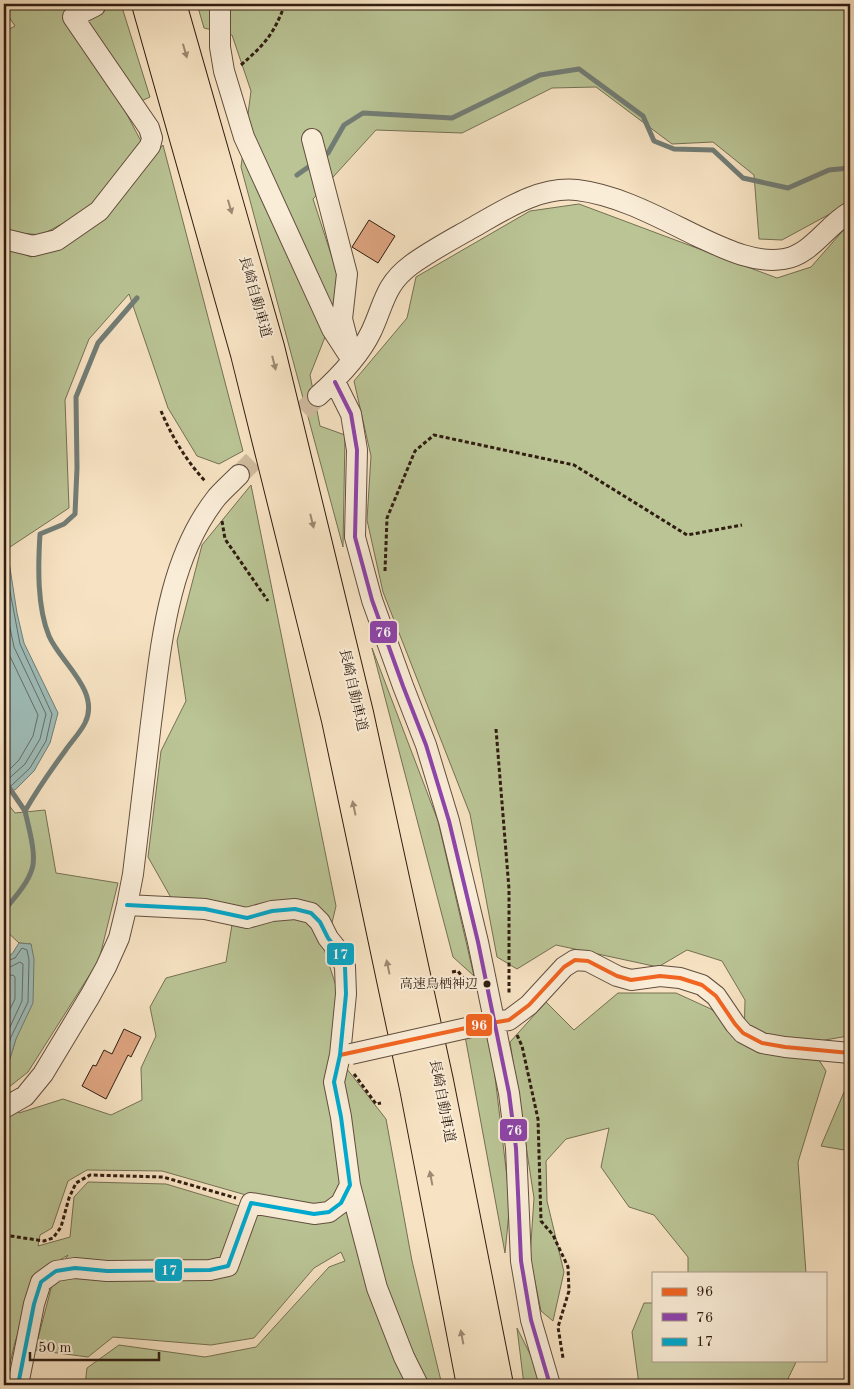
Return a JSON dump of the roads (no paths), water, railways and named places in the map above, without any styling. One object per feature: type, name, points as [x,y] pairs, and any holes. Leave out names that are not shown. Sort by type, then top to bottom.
[{"type":"highway","name":"長崎自動車道","points":[[146,4],[245,354],[336,720],[414,1088],[472,1385]]},
{"type":"highway","name":"長崎自動車道","points":[[172,4],[270,347],[359,713],[439,1081],[499,1385]]},
{"type":"street","points":[[220,4],[220,48],[224,71],[244,137],[332,329],[352,360]]},
{"type":"street","points":[[4,239],[33,246],[57,240],[98,211],[150,146],[152,138],[148,128],[68,11],[95,6]]},
{"type":"street","points":[[312,139],[347,274],[342,319],[352,360]]},
{"type":"street","points":[[318,396],[335,382],[352,360],[371,333],[382,302],[392,283],[409,267],[430,251],[515,204],[536,195],[556,190],[576,190],[600,195],[663,220],[730,251],[769,260],[783,260],[796,256],[807,249],[827,229],[850,212]]},
{"type":"street","points":[[335,382],[351,414],[357,450],[356,537],[372,600],[426,745],[449,821],[478,942],[487,1023],[509,1093],[516,1148],[521,1261],[531,1320],[550,1385]]},
{"type":"street","points":[[4,1108],[25,1096],[54,1058],[106,967],[119,938],[127,905],[164,630],[178,575],[189,544],[202,520],[218,496],[239,475]]},
{"type":"street","points":[[127,905],[205,909],[247,918],[295,909],[311,913],[320,922],[328,938],[340,954],[345,967],[346,1054],[334,1082],[341,1116],[350,1185],[377,1288],[404,1357],[418,1385]]},
{"type":"street","points":[[346,1054],[487,1023],[509,1020],[529,1005],[564,967],[575,960],[588,961],[617,976],[631,980],[660,976],[680,978],[702,985],[716,996],[743,1033],[762,1043],[850,1053]]},
{"type":"street","points":[[18,1385],[34,1304],[41,1282],[56,1271],[75,1268],[107,1271],[210,1270],[228,1266],[251,1203],[314,1214],[328,1212],[341,1203],[350,1185]]},
{"type":"water","points":[[4,542],[7,549],[17,613],[24,643],[58,713],[50,743],[34,771],[16,789],[4,796]]},
{"type":"water","points":[[19,943],[31,944],[34,959],[33,1003],[16,1039],[8,1065],[4,1067],[4,958],[12,954]]},
{"type":"waterway","points":[[321,158],[328,153],[344,125],[363,113],[452,118],[540,75],[579,69],[643,116],[654,141],[674,149],[713,150],[743,178],[788,188],[829,170],[850,168]]},
{"type":"waterway","points":[[297,175],[314,163]]},
{"type":"waterway","points":[[4,911],[20,891],[32,869],[32,840],[25,811],[49,773],[83,727],[88,711],[88,700],[84,688],[54,646],[45,625],[39,586],[40,534],[64,524],[75,514],[77,468],[76,397],[98,343],[137,298]]},
{"type":"waterway","points":[[8,786],[25,811]]},
{"type":"tunnel","points":[[239,475],[318,396]]},
{"type":"place","name":"高速鳥栖神辺","points":[[487,984]]}]
